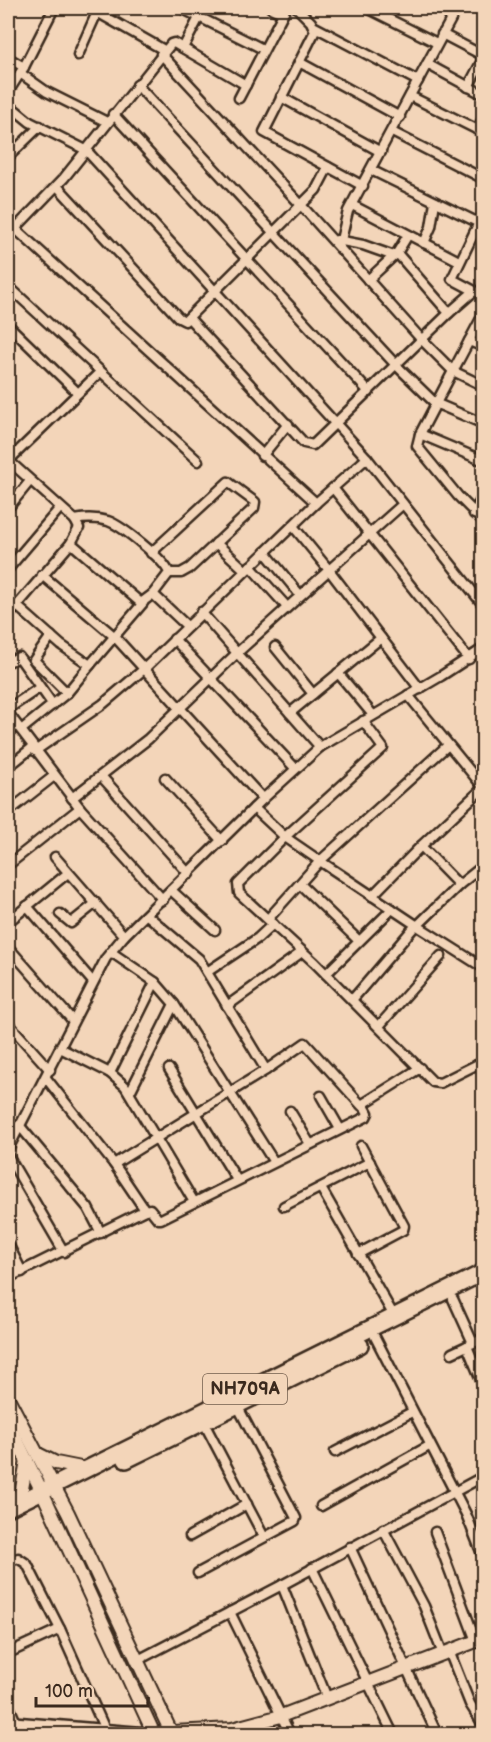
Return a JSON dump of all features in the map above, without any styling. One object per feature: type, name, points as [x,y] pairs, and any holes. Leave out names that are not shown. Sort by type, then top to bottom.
[{"type":"highway","name":"NH709A","points":[[8,1519],[86,1469],[483,1272]]},
{"type":"highway","name":"NH709A","points":[[11,1506],[50,1492],[204,1423],[483,1284]]},
{"type":"street","points":[[8,92],[54,8]]},
{"type":"street","points":[[181,8],[263,49]]},
{"type":"street","points":[[183,48],[204,8]]},
{"type":"street","points":[[239,98],[284,10],[271,8]]},
{"type":"street","points":[[297,8],[315,27],[418,81]]},
{"type":"street","points":[[367,8],[437,43]]},
{"type":"street","points":[[336,240],[352,205],[457,8]]},
{"type":"street","points":[[78,55],[98,10],[163,52],[301,205],[336,240],[368,280],[422,340],[453,371],[483,386]]},
{"type":"street","points":[[315,27],[264,132],[363,186]]},
{"type":"street","points":[[442,34],[483,56],[468,87]]},
{"type":"street","points":[[8,236],[57,186],[172,43],[246,85]]},
{"type":"street","points":[[8,58],[47,92],[107,122]]},
{"type":"street","points":[[299,62],[400,117]]},
{"type":"street","points":[[427,64],[483,95]]},
{"type":"street","points":[[137,85],[396,365],[435,403],[483,424]]},
{"type":"street","points":[[410,96],[480,131],[483,117]]},
{"type":"street","points":[[281,97],[381,152]]},
{"type":"street","points":[[8,104],[21,116],[86,150],[367,458],[483,606]]},
{"type":"street","points":[[113,114],[369,392]]},
{"type":"street","points":[[8,157],[40,126]]},
{"type":"street","points":[[392,132],[483,179]]},
{"type":"street","points":[[57,186],[179,318],[185,321],[316,190],[328,167]]},
{"type":"street","points":[[371,170],[478,223]]},
{"type":"street","points":[[424,243],[431,227],[435,202]]},
{"type":"street","points":[[352,205],[459,261]]},
{"type":"street","points":[[483,213],[459,261],[452,281],[483,296]]},
{"type":"street","points":[[8,222],[316,503]]},
{"type":"street","points":[[368,280],[396,255],[408,235]]},
{"type":"street","points":[[336,240],[396,255],[449,313]]},
{"type":"street","points":[[8,286],[198,461]]},
{"type":"street","points":[[189,318],[304,443],[310,446],[336,424],[473,292]]},
{"type":"street","points":[[483,313],[435,403],[420,434],[417,446],[483,522]]},
{"type":"street","points":[[8,325],[78,393]]},
{"type":"street","points":[[469,341],[483,347]]},
{"type":"street","points":[[8,616],[71,543],[79,528],[75,520],[8,461],[100,372]]},
{"type":"street","points":[[262,456],[288,424]]},
{"type":"street","points":[[420,434],[483,461]]},
{"type":"street","points":[[8,766],[103,704],[143,670],[264,552],[367,458]]},
{"type":"street","points":[[8,508],[30,481]]},
{"type":"street","points":[[151,553],[225,483],[230,482],[255,502],[255,506],[183,573],[169,573]]},
{"type":"street","points":[[333,488],[469,659]]},
{"type":"street","points":[[474,514],[483,494]]},
{"type":"street","points":[[72,798],[148,739],[237,653],[403,504]]},
{"type":"street","points":[[8,569],[60,508]]},
{"type":"street","points":[[75,520],[110,522],[151,553],[169,573]]},
{"type":"street","points":[[293,526],[420,688]]},
{"type":"street","points":[[71,543],[137,601],[143,603]]},
{"type":"street","points":[[216,543],[248,568],[287,607]]},
{"type":"street","points":[[264,552],[300,595]]},
{"type":"street","points":[[21,730],[67,693],[169,573]]},
{"type":"street","points":[[42,574],[115,637],[263,799]]},
{"type":"street","points":[[153,594],[187,626]]},
{"type":"street","points":[[17,606],[51,636],[90,665]]},
{"type":"street","points":[[201,612],[320,747]]},
{"type":"street","points":[[51,636],[34,660],[67,693]]},
{"type":"street","points":[[290,713],[381,638]]},
{"type":"street","points":[[174,639],[295,768]]},
{"type":"street","points":[[275,647],[313,694]]},
{"type":"street","points":[[8,1149],[13,1128],[48,1074],[93,982],[111,952],[124,936],[295,768],[320,747],[469,659],[483,648]]},
{"type":"street","points":[[8,662],[20,657],[39,688],[53,705]]},
{"type":"street","points":[[338,673],[373,715]]},
{"type":"street","points":[[39,688],[8,711],[54,776],[80,808],[163,900]]},
{"type":"street","points":[[372,896],[483,788],[408,695]]},
{"type":"street","points":[[363,721],[383,748],[285,837],[237,887],[239,893],[326,974],[430,1080],[440,1083],[483,1061]]},
{"type":"street","points":[[207,972],[258,938],[320,861],[447,746]]},
{"type":"street","points":[[476,780],[483,772]]},
{"type":"street","points":[[8,812],[54,776]]},
{"type":"street","points":[[101,776],[189,874]]},
{"type":"street","points":[[165,778],[222,841]]},
{"type":"street","points":[[8,865],[80,808]]},
{"type":"street","points":[[254,808],[285,837],[483,968]]},
{"type":"street","points":[[421,846],[459,885]]},
{"type":"street","points":[[55,857],[124,936]]},
{"type":"street","points":[[352,1000],[417,925],[483,865]]},
{"type":"street","points":[[8,922],[68,873]]},
{"type":"street","points":[[300,884],[359,941]]},
{"type":"street","points":[[171,890],[215,930]]},
{"type":"street","points":[[60,914],[71,923],[96,903]]},
{"type":"street","points":[[27,906],[93,982]]},
{"type":"street","points":[[326,974],[392,909]]},
{"type":"street","points":[[147,915],[192,952],[207,972],[266,1070]]},
{"type":"street","points":[[8,947],[73,1021]]},
{"type":"street","points":[[111,952],[155,982],[174,1004],[274,1162]]},
{"type":"street","points":[[227,1006],[302,952]]},
{"type":"street","points":[[379,1026],[441,956]]},
{"type":"street","points":[[110,1073],[155,982]]},
{"type":"street","points":[[130,1092],[174,1004]]},
{"type":"street","points":[[8,1023],[48,1074],[145,1209]]},
{"type":"street","points":[[8,1278],[64,1252],[145,1209],[150,1209],[160,1220],[368,1115],[305,1043],[266,1070],[114,1164]]},
{"type":"street","points":[[60,1048],[110,1073],[130,1092],[194,1202]]},
{"type":"street","points":[[362,1106],[420,1068]]},
{"type":"street","points":[[169,1069],[237,1180]]},
{"type":"street","points":[[321,1096],[340,1129]]},
{"type":"street","points":[[290,1111],[310,1144]]},
{"type":"street","points":[[13,1128],[88,1208],[101,1233]]},
{"type":"street","points":[[358,1254],[403,1230],[405,1226],[361,1146]]},
{"type":"street","points":[[8,1156],[64,1252]]},
{"type":"street","points":[[284,1206],[370,1162]]},
{"type":"street","points":[[321,1188],[394,1316]]},
{"type":"street","points":[[8,1244],[22,1272]]},
{"type":"street","points":[[453,1299],[483,1387]]},
{"type":"street","points":[[375,1337],[453,1491],[483,1559]]},
{"type":"street","points":[[452,1353],[483,1338]]},
{"type":"street","points":[[8,1398],[32,1457],[138,1660],[171,1732]]},
{"type":"street","points":[[198,1573],[295,1521],[296,1515],[238,1407]]},
{"type":"street","points":[[335,1452],[412,1412]]},
{"type":"street","points":[[8,1422],[32,1457],[86,1469]]},
{"type":"street","points":[[204,1423],[264,1537]]},
{"type":"street","points":[[321,1506],[429,1446]]},
{"type":"street","points":[[11,1506],[22,1489],[32,1457]]},
{"type":"street","points":[[138,1660],[483,1476]]},
{"type":"street","points":[[50,1492],[154,1734]]},
{"type":"street","points":[[190,1536],[247,1504]]},
{"type":"street","points":[[383,1529],[483,1726]]},
{"type":"street","points":[[10,1722],[106,1732],[154,1734],[232,1729],[281,1716],[480,1639],[435,1532]]},
{"type":"street","points":[[350,1547],[437,1734]]},
{"type":"street","points":[[8,1563],[18,1558],[27,1564],[60,1629],[106,1732]]},
{"type":"street","points":[[312,1568],[393,1734]]},
{"type":"street","points":[[282,1585],[327,1698]]},
{"type":"street","points":[[230,1612],[240,1638],[290,1734]]},
{"type":"street","points":[[8,1653],[60,1629]]},
{"type":"street","points":[[8,1704],[10,1722],[21,1734]]}]
